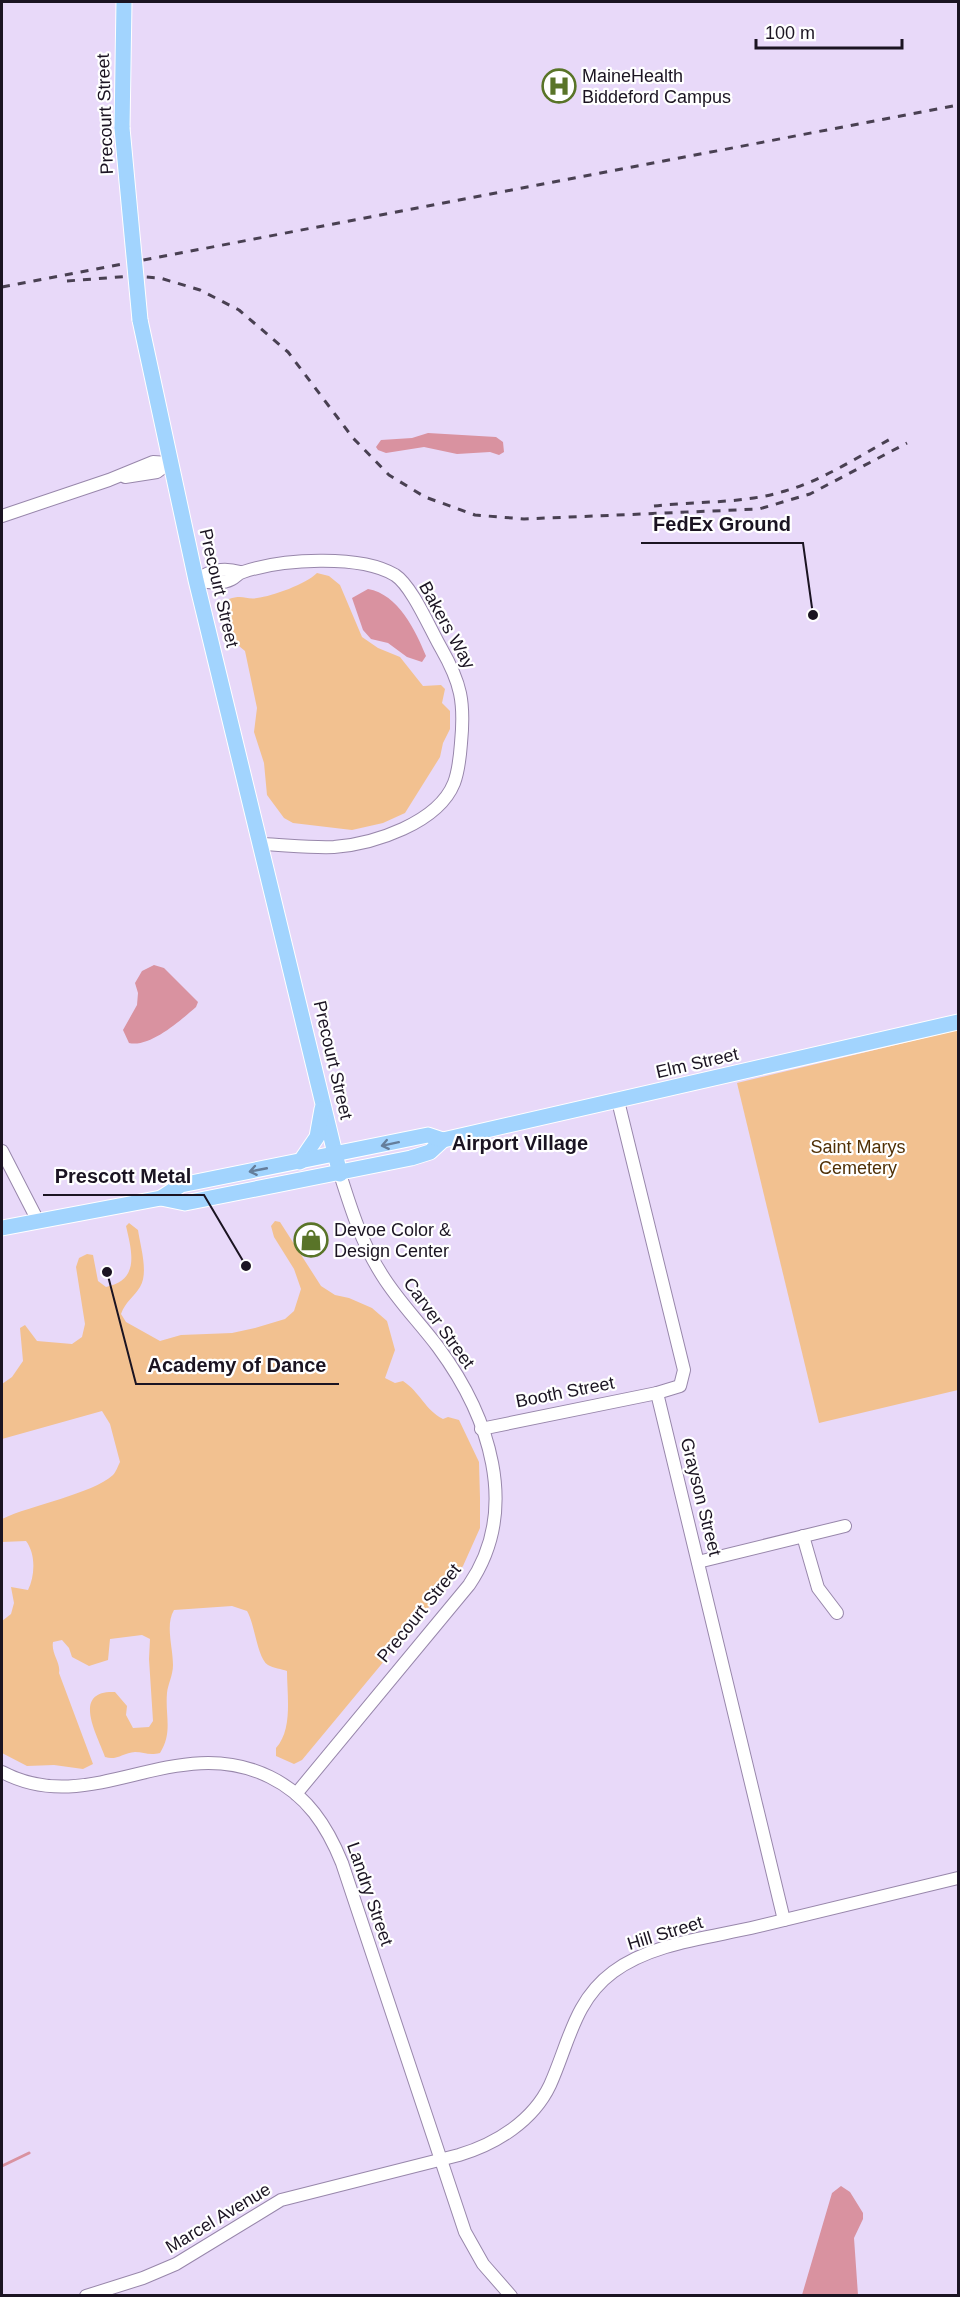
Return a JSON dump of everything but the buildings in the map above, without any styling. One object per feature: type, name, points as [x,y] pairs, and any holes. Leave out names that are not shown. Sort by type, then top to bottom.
[{"type":"main road","name":"Precourt Street","points":[[124,2],[122,128],[140,320],[196,580],[262,844],[340,1174]]},
{"type":"main road","name":"Elm Street","points":[[2,1228],[161,1198],[185,1203],[340,1174],[430,1152],[443,1140],[958,1022]]},
{"type":"main road","points":[[300,1162],[317,1137],[323,1104]]},
{"type":"main road","name":"Elm Street","points":[[161,1198],[181,1185],[336,1156],[428,1135],[443,1140]]},
{"type":"street","points":[[2,516],[109,480],[153,462],[170,462]]},
{"type":"street","name":"Bakers Way","points":[[196,580],[210,571],[228,568],[240,572],[268,566],[323,562],[371,567],[395,575],[408,590],[452,667],[462,692],[464,710],[461,752],[454,783],[439,805],[429,813],[402,828],[353,844],[334,847],[262,844]]},
{"type":"street","points":[[618,1101],[684,1370],[680,1386],[657,1393]]},
{"type":"street","points":[[2,1151],[38,1221]]},
{"type":"street","name":"Carver Street","points":[[340,1174],[358,1229],[375,1263],[455,1373],[481,1429]]},
{"type":"street","name":"Booth Street","points":[[481,1429],[657,1393]]},
{"type":"street","name":"Grayson Street","points":[[657,1393],[784,1920]]},
{"type":"street","name":"Precourt Street","points":[[296,1794],[460,1595],[484,1560],[495,1525],[497,1493],[492,1463],[481,1429]]},
{"type":"street","points":[[698,1562],[844,1526]]},
{"type":"street","points":[[803,1536],[818,1588],[837,1613]]},
{"type":"street","name":"Landry Street","points":[[2,1772],[37,1784],[67,1787],[103,1782],[184,1763],[224,1762],[260,1772],[296,1794],[321,1821],[334,1845],[468,2239],[490,2273],[511,2295]]},
{"type":"street","name":"Hill Street","points":[[440,2160],[485,2146],[507,2134],[526,2117],[550,2084],[579,2009],[595,1989],[618,1968],[654,1952],[958,1878]]},
{"type":"street","name":"Marcel Avenue","points":[[86,2295],[143,2278],[176,2264],[281,2200],[440,2160]]},
{"type":"green space","points":[[317,573],[329,576],[340,585],[362,637],[378,648],[400,657],[423,686],[441,685],[445,689],[442,703],[450,711],[450,729],[443,743],[440,757],[405,813],[383,823],[352,830],[293,823],[284,818],[267,795],[264,763],[254,732],[257,708],[245,651],[230,634],[226,621],[229,599],[272,595],[289,589]]},
{"type":"green space","name":"Saint Marys Cemetery","points":[[958,1030],[958,1390],[819,1423],[737,1083]]},
{"type":"green space","points":[[275,1221],[280,1222],[321,1286],[335,1295],[349,1298],[372,1308],[387,1321],[395,1350],[385,1378],[395,1383],[403,1381],[443,1419],[448,1417],[459,1420],[479,1462],[480,1498],[480,1528],[463,1566],[302,1760],[294,1764],[276,1756],[276,1748],[287,1722],[287,1671],[270,1666],[264,1661],[247,1611],[232,1606],[174,1610],[170,1622],[173,1665],[167,1693],[167,1731],[164,1745],[160,1753],[156,1754],[135,1752],[113,1758],[105,1757],[90,1716],[93,1698],[101,1693],[115,1692],[127,1706],[126,1715],[133,1728],[149,1727],[153,1721],[150,1639],[142,1635],[110,1639],[108,1660],[89,1666],[72,1657],[69,1648],[62,1640],[53,1642],[59,1673],[93,1764],[83,1769],[54,1765],[27,1766],[2,1753],[2,1621],[11,1614],[14,1603],[11,1587],[28,1590],[33,1572],[33,1559],[26,1541],[2,1542],[2,1519],[91,1488],[113,1475],[120,1462],[110,1424],[102,1411],[2,1439],[2,1384],[12,1377],[23,1361],[20,1328],[25,1325],[37,1341],[72,1344],[82,1337],[85,1324],[76,1267],[79,1258],[87,1254],[93,1255],[98,1281],[106,1287],[117,1283],[124,1278],[131,1264],[126,1226],[129,1223],[138,1230],[144,1274],[140,1287],[121,1314],[126,1322],[160,1341],[181,1335],[232,1333],[285,1319],[294,1311],[301,1289],[294,1269],[274,1237],[271,1226]]},
{"type":"shaded area","points":[[428,433],[496,437],[503,442],[504,452],[499,455],[490,452],[457,454],[424,447],[386,453],[376,447],[381,440],[412,438]]},
{"type":"shaded area","points":[[368,589],[388,598],[404,615],[426,656],[422,662],[407,657],[388,643],[371,639],[363,630],[352,598]]},
{"type":"shaded area","points":[[154,965],[164,968],[198,1002],[196,1007],[165,1032],[146,1041],[129,1043],[123,1030],[137,1005],[138,993],[135,983],[142,971]]},
{"type":"shaded area","points":[[841,2186],[850,2192],[863,2213],[863,2219],[854,2238],[858,2295],[802,2295],[832,2193]]},
{"type":"waterway","points":[[2,2166],[29,2153]]},
{"type":"railway","points":[[2,287],[958,105]]},
{"type":"railway","points":[[67,281],[131,276],[160,278],[200,290],[239,310],[288,352],[353,438],[389,475],[425,497],[475,515],[524,519],[759,509],[810,494],[907,443]]},
{"type":"railway","points":[[654,506],[736,500],[785,491],[827,474],[892,438]]},
{"type":"place","name":"MaineHealth Biddeford Campus","points":[[559,86]]},
{"type":"place","name":"FedEx Ground","points":[[813,615]]},
{"type":"place","name":"Devoe Color & Design Center","points":[[311,1240]]},
{"type":"place","name":"Prescott Metal","points":[[246,1266]]},
{"type":"place","name":"Academy of Dance","points":[[107,1272]]},
{"type":"district","name":"Airport Village","points":[[520,1143]]}]
